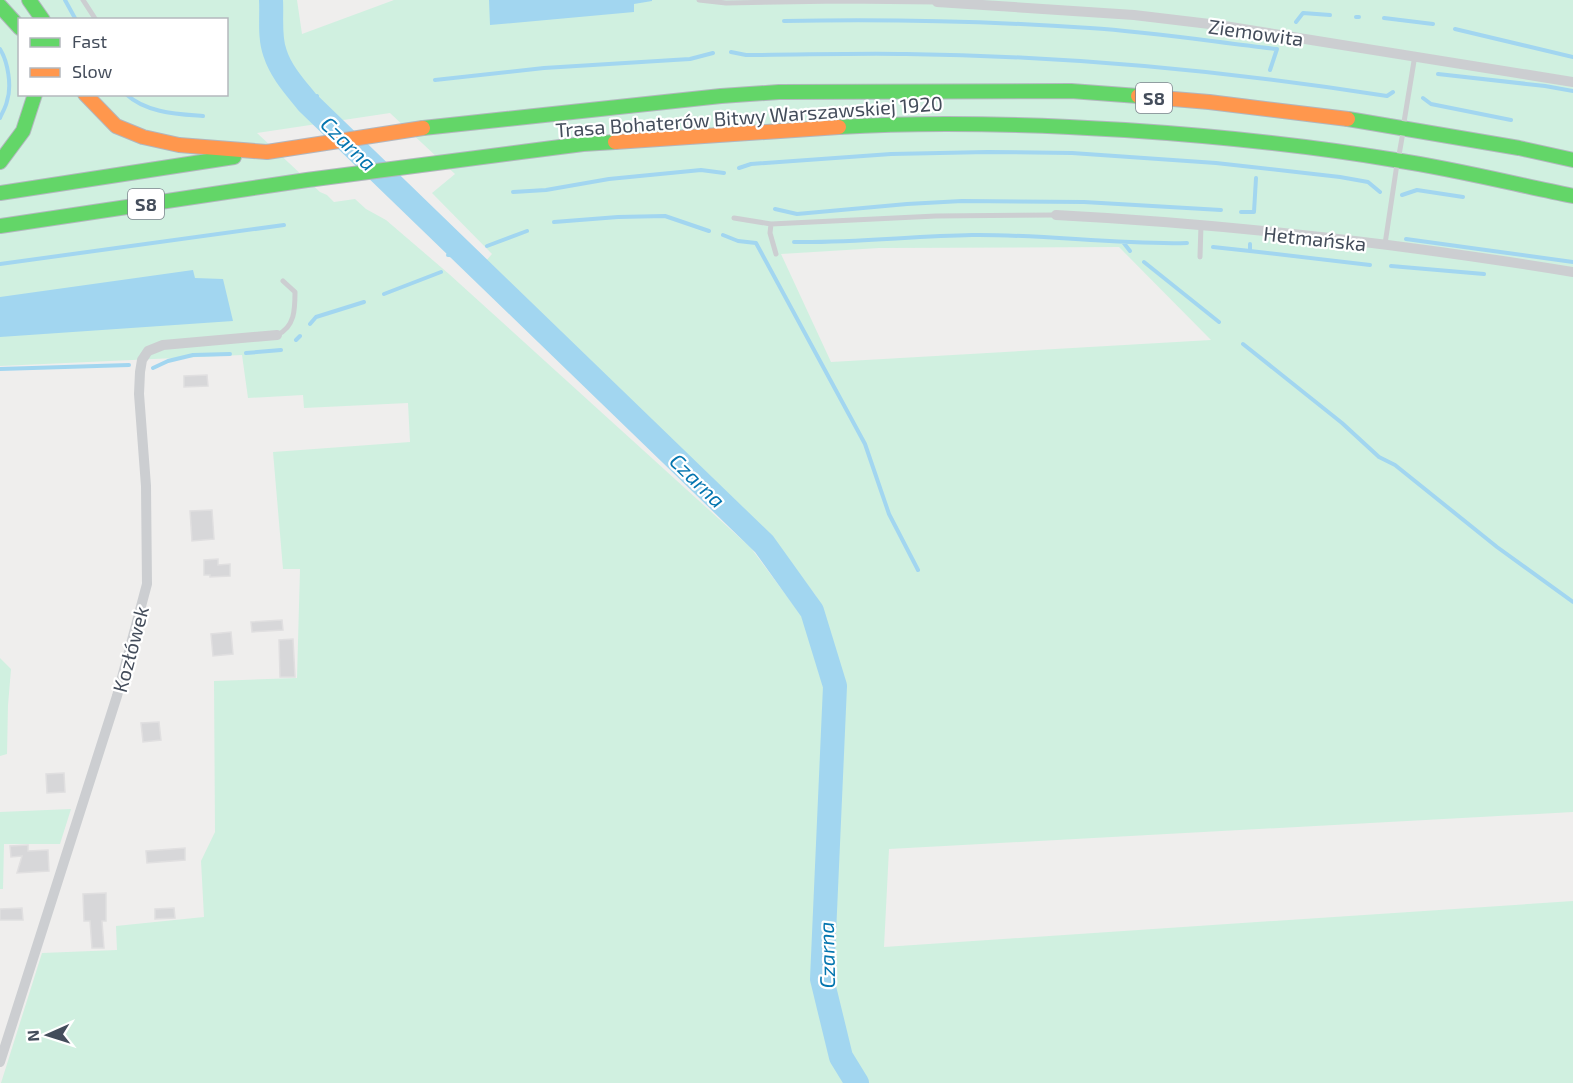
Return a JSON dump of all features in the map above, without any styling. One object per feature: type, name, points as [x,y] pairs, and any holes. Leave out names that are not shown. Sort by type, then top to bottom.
[{"type":"highway","points":[[29,0],[42,18]]},
{"type":"highway","points":[[0,6],[18,26]]},
{"type":"highway","name":"Trasa Bohaterów Bitwy Warszawskiej 1920","points":[[0,193],[409,129],[548,113],[779,92],[965,90],[1071,92],[1209,102],[1403,127],[1573,160]]},
{"type":"highway","points":[[0,162],[23,135],[30,119],[35,96]]},
{"type":"highway","points":[[87,96],[116,126],[143,137],[178,145],[271,151]]},
{"type":"highway","name":"Trasa Bohaterów Bitwy Warszawskiej 1920","points":[[0,226],[442,161],[583,144],[902,123],[1034,125],[1204,135],[1314,147],[1398,160],[1573,196]]},
{"type":"street","name":"Ziemowita","points":[[937,2],[1134,15],[1218,25],[1573,82]]},
{"type":"street","name":"Hetmańska","points":[[1056,215],[1201,225],[1384,245],[1573,272]]},
{"type":"street","name":"Kozłówek","points":[[0,1062],[117,696],[147,584],[146,486],[139,394],[142,360],[148,351],[163,345],[277,335]]},
{"type":"lane","points":[[83,0],[95,18]]},
{"type":"lane","points":[[699,0],[726,3],[937,2]]},
{"type":"lane","points":[[1384,245],[1415,55]]},
{"type":"lane","points":[[734,218],[771,225],[936,216],[1056,215]]},
{"type":"lane","points":[[771,225],[770,232],[776,254]]},
{"type":"lane","points":[[1200,257],[1201,225]]},
{"type":"lane","points":[[277,335],[287,329],[294,315],[295,292],[283,281]]},
{"type":"green space","points":[[0,0],[297,0],[302,34],[394,0],[1573,0],[1573,812],[889,849],[884,947],[1573,901],[1573,1083],[867,1083],[849,1053],[833,980],[841,681],[816,596],[777,545],[485,262],[492,254],[432,193],[455,174],[390,113],[257,133],[320,192],[334,202],[355,199],[366,209],[386,220],[449,274],[751,548],[803,618],[824,690],[813,980],[839,1067],[847,1083],[1,1083],[42,953],[117,950],[116,926],[204,917],[201,861],[215,832],[214,681],[297,678],[300,569],[283,569],[273,452],[410,442],[408,403],[304,408],[303,395],[248,398],[242,355],[0,366]],"holes":[[[1119,247],[1211,340],[831,362],[781,254],[879,248]]]},
{"type":"green space","points":[[0,658],[11,669],[7,754],[0,756]]},
{"type":"green space","points":[[71,809],[60,844],[4,844],[3,889],[0,889],[0,812]]},
{"type":"water","points":[[489,0],[652,1],[634,4],[634,12],[490,25]]},
{"type":"water","points":[[193,270],[195,278],[223,279],[233,321],[0,337],[0,297]]},
{"type":"building","points":[[207,375],[208,386],[184,387],[184,376]]},
{"type":"building","points":[[212,510],[214,539],[192,541],[190,511]]},
{"type":"building","points":[[218,559],[218,565],[230,564],[230,576],[204,575],[204,560]]},
{"type":"building","points":[[282,620],[283,630],[252,632],[251,622]]},
{"type":"building","points":[[231,632],[233,654],[213,656],[211,634]]},
{"type":"building","points":[[293,639],[295,677],[280,677],[279,640]]},
{"type":"building","points":[[159,722],[161,740],[143,742],[141,723]]},
{"type":"building","points":[[64,773],[65,792],[47,793],[46,774]]},
{"type":"building","points":[[28,845],[28,851],[48,850],[49,871],[17,873],[22,856],[11,857],[10,846]]},
{"type":"building","points":[[185,848],[185,860],[147,863],[146,851]]},
{"type":"building","points":[[106,893],[106,921],[102,921],[104,948],[92,948],[90,921],[84,921],[83,894]]},
{"type":"building","points":[[22,908],[23,920],[0,920],[0,909]]},
{"type":"building","points":[[174,908],[175,918],[155,919],[155,909]]},
{"type":"waterway","points":[[65,0],[75,18]]},
{"type":"waterway","name":"Czarna","points":[[271,0],[271,34],[275,53],[285,73],[307,102],[764,544],[812,611],[835,686],[822,979],[841,1057],[857,1083]]},
{"type":"waterway","points":[[1296,22],[1303,13],[1330,15]]},
{"type":"waterway","points":[[1384,18],[1433,24]]},
{"type":"waterway","points":[[784,21],[975,22],[1137,32],[1277,49],[1270,70]]},
{"type":"waterway","points":[[1455,29],[1573,57]]},
{"type":"waterway","points":[[0,49],[7,67],[9,81],[8,95],[0,118]]},
{"type":"waterway","points":[[731,52],[746,55],[886,54],[1027,58],[1207,72],[1387,96],[1393,92]]},
{"type":"waterway","points":[[435,80],[544,68],[690,59],[713,53]]},
{"type":"waterway","name":"Czarna","points":[[277,74],[284,74]]},
{"type":"waterway","points":[[1438,74],[1573,91]]},
{"type":"waterway","points":[[129,96],[153,109],[203,116]]},
{"type":"waterway","points":[[307,102],[317,96]]},
{"type":"waterway","points":[[1423,98],[1431,104],[1511,120]]},
{"type":"waterway","points":[[739,168],[751,164],[891,154],[1072,153],[1216,163],[1340,177],[1368,182],[1380,192]]},
{"type":"waterway","points":[[513,192],[546,190],[609,179],[701,170],[724,173]]},
{"type":"waterway","points":[[1241,212],[1254,212],[1256,178]]},
{"type":"waterway","points":[[1402,195],[1417,190],[1463,197]]},
{"type":"waterway","points":[[775,209],[797,214],[962,201],[1084,202],[1221,210]]},
{"type":"waterway","points":[[554,222],[665,216],[709,231]]},
{"type":"waterway","points":[[0,264],[284,225]]},
{"type":"waterway","points":[[487,246],[527,231]]},
{"type":"waterway","points":[[723,235],[738,241],[756,243],[865,444],[889,514],[918,570]]},
{"type":"waterway","points":[[794,242],[972,235],[1187,243]]},
{"type":"waterway","points":[[1406,239],[1573,262]]},
{"type":"waterway","points":[[1123,242],[1130,251]]},
{"type":"waterway","points":[[1213,247],[1250,251],[1250,244]]},
{"type":"waterway","points":[[1250,251],[1370,265]]},
{"type":"waterway","name":"Czarna","points":[[448,255],[476,256]]},
{"type":"waterway","points":[[1144,262],[1219,322]]},
{"type":"waterway","points":[[1391,266],[1484,274]]},
{"type":"waterway","points":[[384,294],[441,272]]},
{"type":"waterway","points":[[310,324],[316,317],[364,302]]},
{"type":"waterway","points":[[296,340],[300,336]]},
{"type":"waterway","points":[[1243,344],[1342,423],[1379,457],[1395,465],[1497,547],[1573,602]]},
{"type":"waterway","points":[[246,353],[281,350]]},
{"type":"waterway","points":[[153,368],[168,361],[193,355],[230,354]]},
{"type":"waterway","points":[[0,369],[129,365]]},
{"type":"traffic: fast","points":[[29,0],[42,18]]},
{"type":"traffic: fast","points":[[0,6],[18,26]]},
{"type":"traffic: fast","points":[[423,128],[721,96],[779,92],[1071,91],[1138,96]]},
{"type":"traffic: fast","points":[[0,162],[23,131],[34,96]]},
{"type":"traffic: fast","points":[[1348,119],[1519,148],[1573,160]]},
{"type":"traffic: fast","points":[[839,127],[911,124],[1018,125],[1227,138],[1328,150],[1417,164],[1573,196]]},
{"type":"traffic: fast","points":[[0,226],[307,180],[583,144],[615,142]]},
{"type":"traffic: fast","points":[[0,193],[234,157]]},
{"type":"traffic: slow","points":[[87,96],[116,126],[143,137],[179,145],[267,152],[423,128]]},
{"type":"traffic: slow","points":[[1138,96],[1348,119]]},
{"type":"traffic: slow","points":[[615,142],[839,127]]}]
